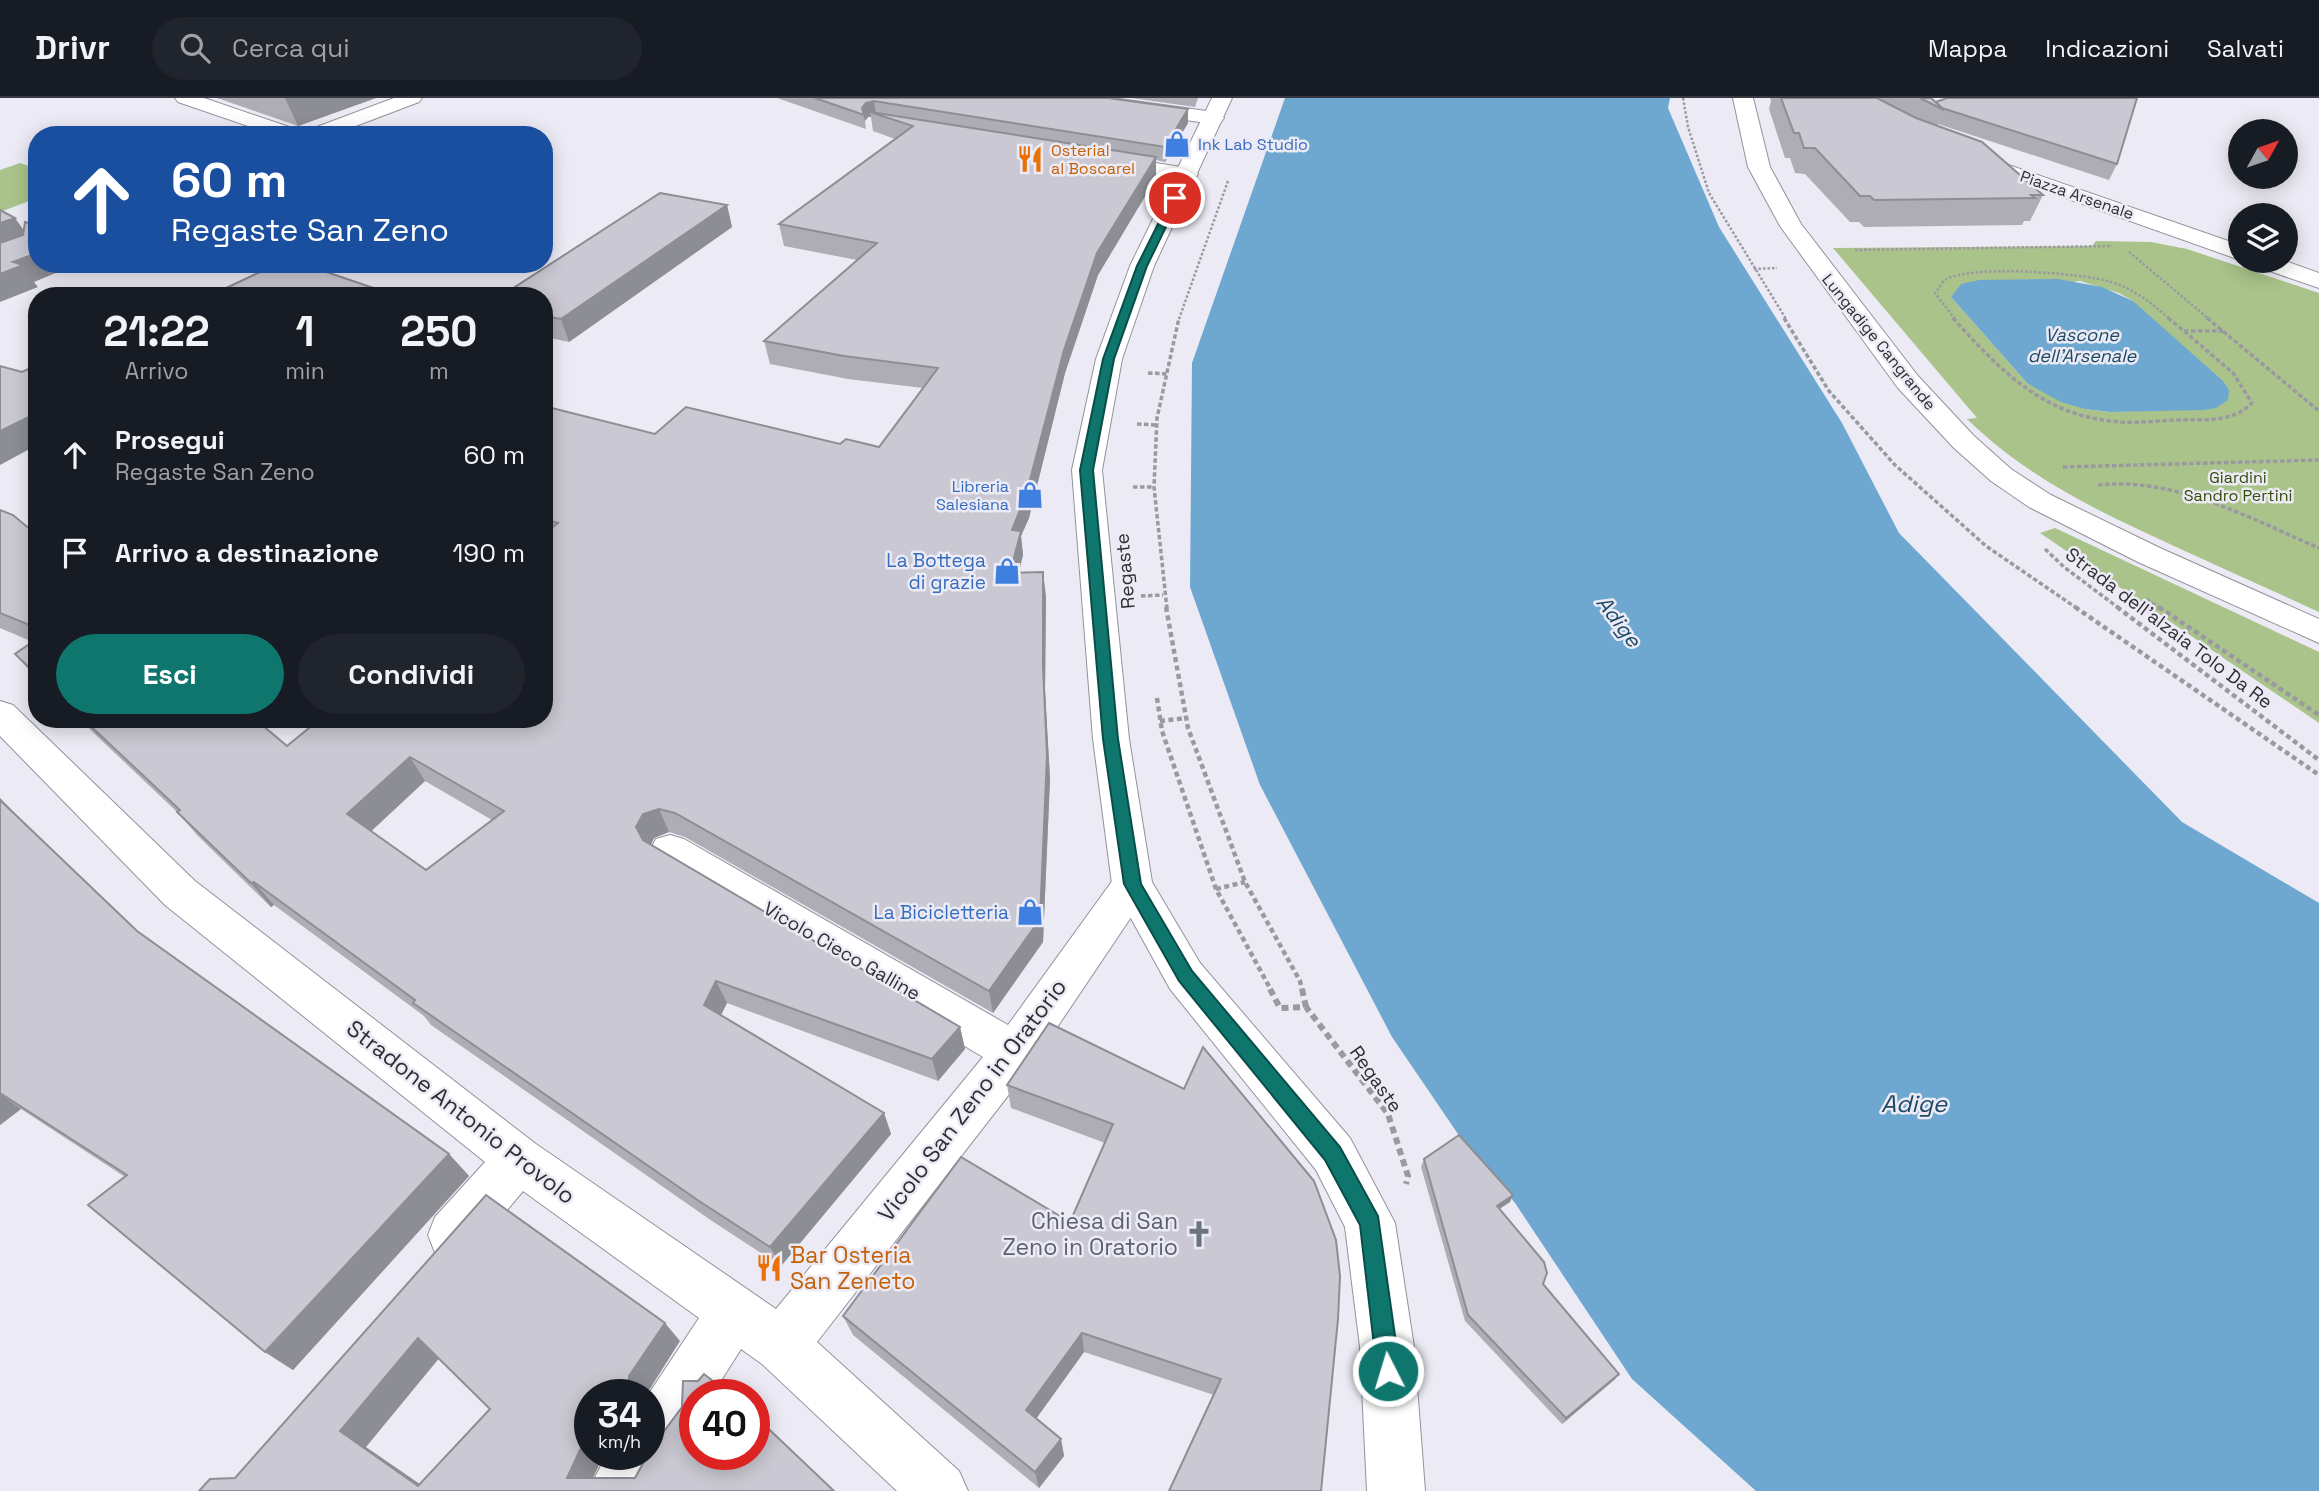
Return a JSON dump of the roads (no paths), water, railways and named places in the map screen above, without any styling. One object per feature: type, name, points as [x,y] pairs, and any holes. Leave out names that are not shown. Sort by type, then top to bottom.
[{"type":"street","points":[[185,98],[267,126]]},
{"type":"street","points":[[337,126],[412,98]]},
{"type":"street","points":[[1070,98],[1218,108],[1142,266],[1109,359],[1087,470],[1111,739],[1132,884],[1185,976],[1332,1154],[1370,1223],[1387,1347],[1396,1491]]},
{"type":"street","name":"Lungadige Cangrande","points":[[1743,98],[1759,167],[1791,226],[1908,382],[1964,442],[2001,475],[2040,501],[2149,555],[2319,632]]},
{"type":"street","name":"Piazza Arsenale","points":[[1947,148],[2228,249]]},
{"type":"street","points":[[1091,159],[1187,174]]},
{"type":"street","points":[[2297,273],[2319,281]]},
{"type":"street","name":"Stradone Antonio Provolo","points":[[0,714],[180,893],[519,1160],[781,1345],[939,1491]]},
{"type":"street","name":"Vicolo Cieco Galline","points":[[670,850],[1015,1052]]},
{"type":"street","name":"Vicolo San Zeno in Oratorio","points":[[781,1345],[1015,1052],[1132,884]]},
{"type":"street","points":[[419,1273],[519,1160]]},
{"type":"street","points":[[665,1418],[734,1313]]},
{"type":"street","points":[[617,1491],[631,1470]]},
{"type":"water","name":"Adige","points":[[1285,98],[1670,98],[1668,108],[1719,227],[1842,423],[1899,533],[2182,822],[2319,903],[2319,1491],[1756,1491],[1632,1379],[1515,1203],[1460,1137],[1392,1037],[1260,785],[1190,587],[1192,363]]},
{"type":"water","name":"Vascone dell'Arsenale","points":[[2058,279],[2102,287],[2133,301],[2223,381],[2229,390],[2228,400],[2216,408],[2204,410],[2110,412],[2061,402],[2028,384],[1951,297],[1961,284],[1979,280]]},
{"type":"place","name":"Ink Lab Studio","points":[[1177,144]]},
{"type":"place","name":"Osterial al Boscarel","points":[[1030,159]]},
{"type":"place","name":"Libreria Salesiana","points":[[1030,495]]},
{"type":"place","name":"La Bottega di grazie","points":[[1007,571]]},
{"type":"place","name":"La Bicicletteria","points":[[1030,912]]},
{"type":"place","name":"Chiesa di San Zeno in Oratorio","points":[[1199,1234]]},
{"type":"place","name":"Bar Osteria San Zeneto","points":[[769,1268]]},
{"type":"park label","name":"Giardini Sandro Pertini","points":[[2238,486]]}]
